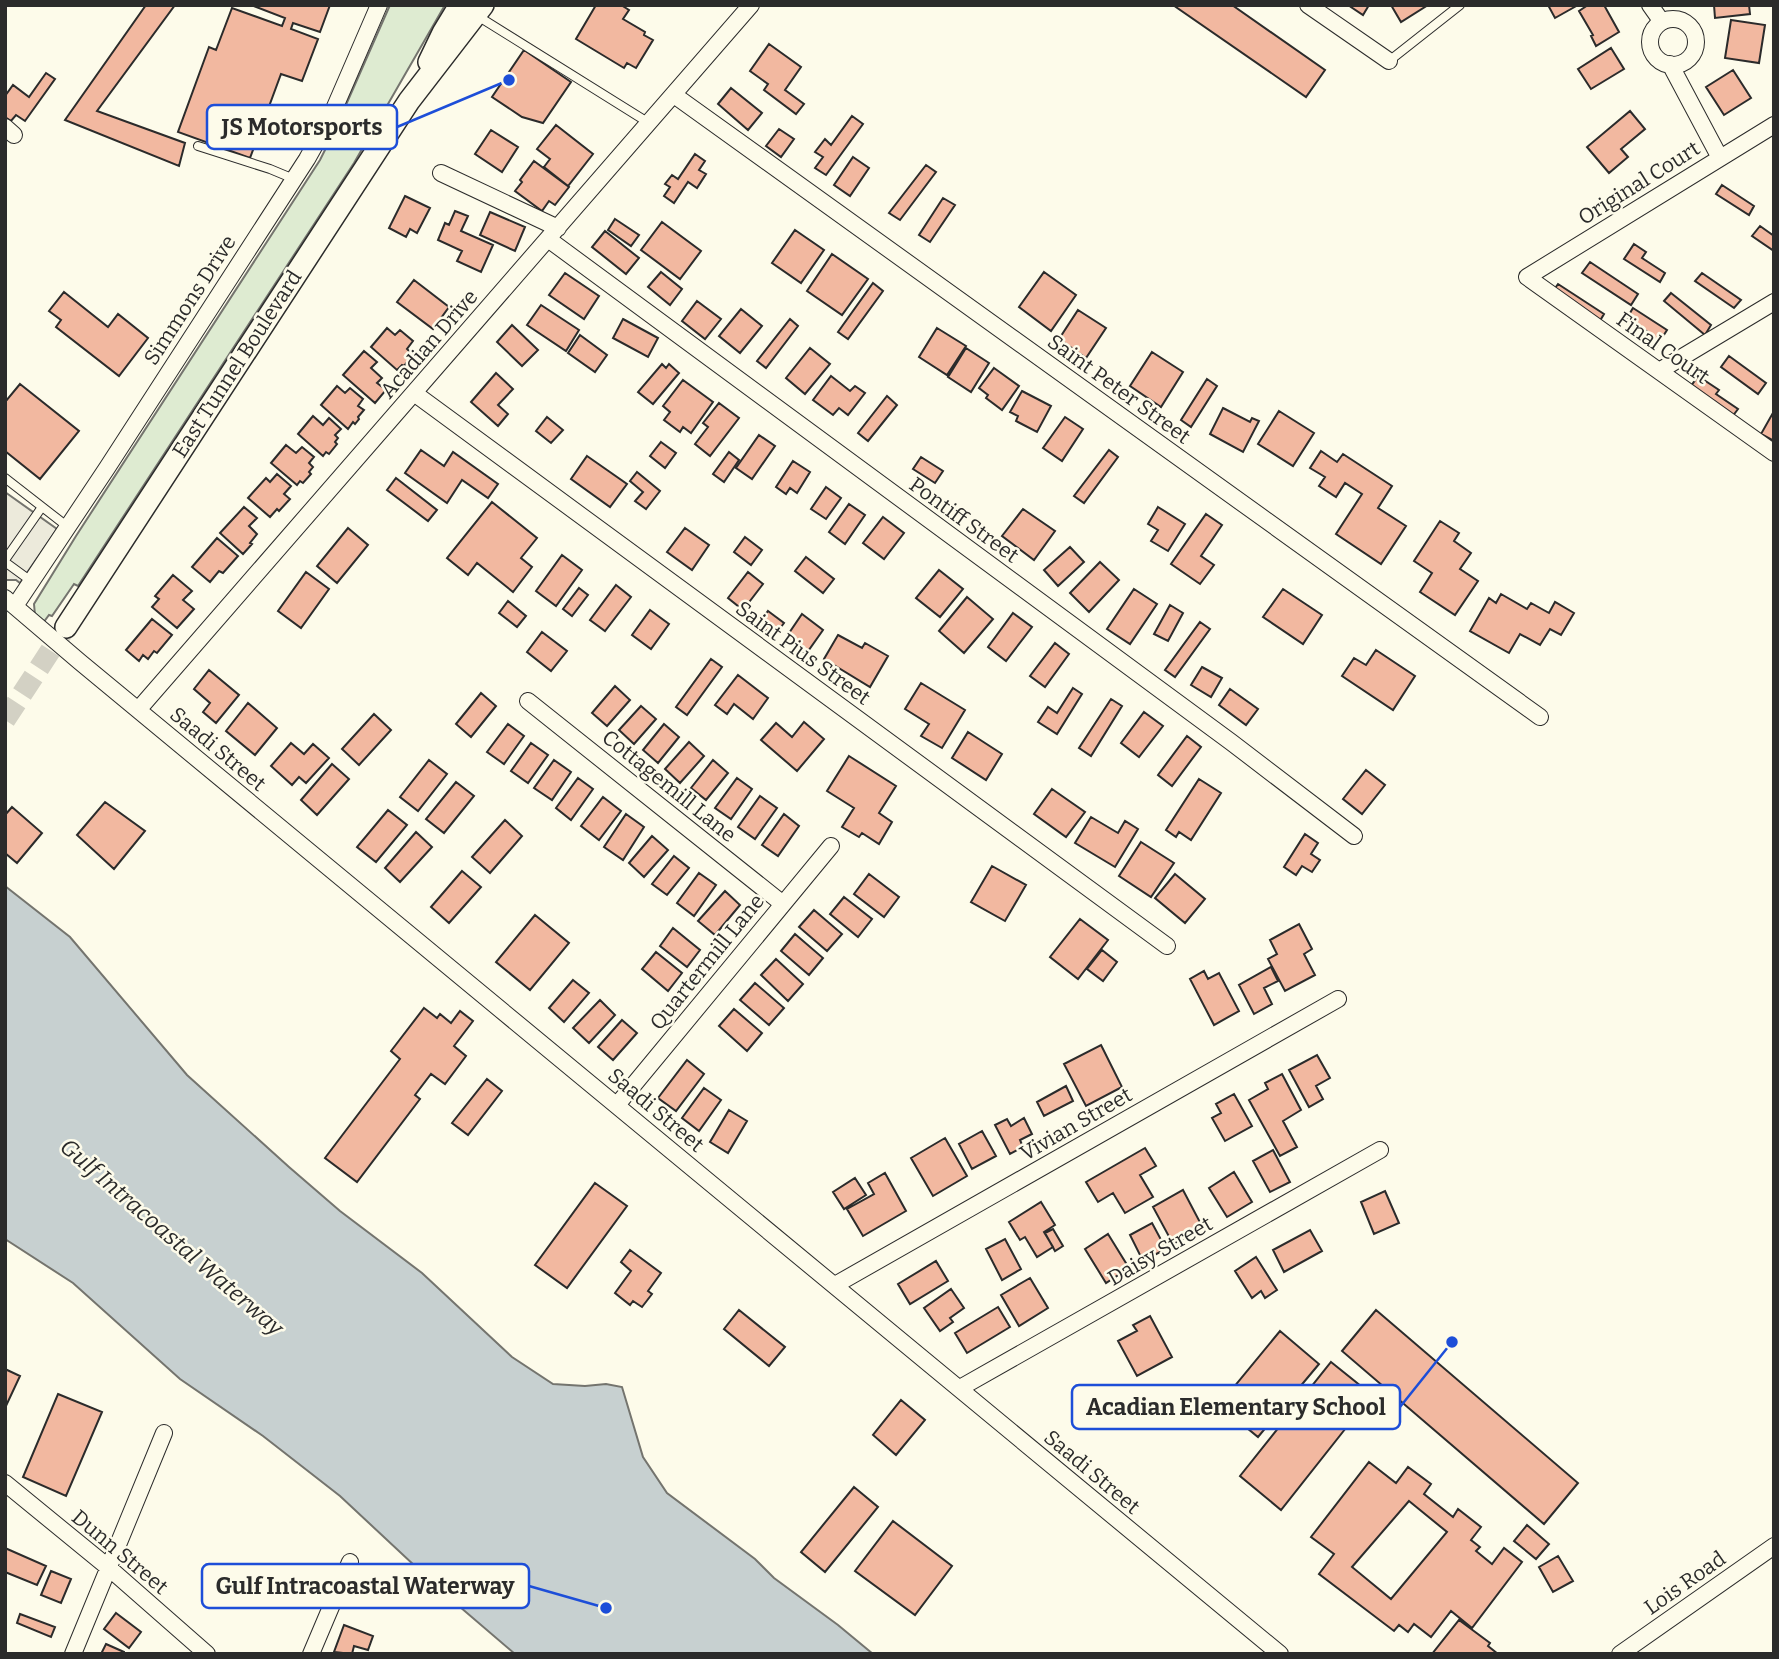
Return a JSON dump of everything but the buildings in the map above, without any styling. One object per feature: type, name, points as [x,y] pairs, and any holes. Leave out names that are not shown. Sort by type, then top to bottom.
[{"type":"main road","name":"East Tunnel Boulevard","points":[[66,627],[409,101],[473,9]]},
{"type":"street","name":"Simmons Drive","points":[[10,602],[31,581],[68,527],[294,179],[331,116],[379,5]]},
{"type":"street","name":"Acadian Drive","points":[[138,710],[751,5]]},
{"type":"street","points":[[1308,5],[1389,61]]},
{"type":"street","points":[[1650,5],[1662,22]]},
{"type":"street","points":[[1669,19],[1684,22],[1694,34],[1694,49],[1690,56],[1685,61],[1670,64],[1657,58],[1650,46],[1652,32],[1669,19]]},
{"type":"street","points":[[1670,64],[1720,158]]},
{"type":"street","name":"Saint Peter Street","points":[[674,94],[1540,718]]},
{"type":"street","name":"Original Court","points":[[1527,277],[1774,125]]},
{"type":"street","name":"Pontiff Street","points":[[441,173],[553,233],[1354,836]]},
{"type":"street","name":"Final Court","points":[[1527,277],[1774,453]]},
{"type":"street","points":[[1659,371],[1774,302]]},
{"type":"street","name":"Saint Pius Street","points":[[414,393],[1167,946]]},
{"type":"street","name":"Saadi Street","points":[[10,602],[1280,1654]]},
{"type":"street","name":"Cottagemill Lane","points":[[528,701],[783,904]]},
{"type":"street","name":"Quartermill Lane","points":[[617,1105],[831,846]]},
{"type":"street","name":"Vivian Street","points":[[835,1285],[1338,999]]},
{"type":"street","name":"Daisy Street","points":[[960,1388],[1380,1150]]},
{"type":"street","points":[[73,1654],[164,1433]]},
{"type":"street","name":"Dunn Street","points":[[5,1483],[207,1654]]},
{"type":"street","name":"Lois Road","points":[[1620,1654],[1774,1546]]},
{"type":"street","points":[[311,1654],[350,1562]]},
{"type":"lane","points":[[1389,61],[1460,5]]},
{"type":"lane","points":[[473,9],[649,123]]},
{"type":"lane","points":[[198,146],[294,179]]},
{"type":"lane","points":[[5,478],[68,527]]},
{"type":"lane","points":[[31,581],[5,561],[42,507]]},
{"type":"green space","points":[[390,5],[445,5],[354,163],[78,586],[74,584],[52,616],[49,615],[43,623],[35,615],[34,604],[320,160]]},
{"type":"shaded area","points":[[5,492],[57,529],[20,583],[16,580],[5,580]]},
{"type":"water","points":[[5,886],[70,937],[187,1075],[340,1211],[422,1273],[512,1357],[553,1384],[606,1384],[622,1387],[643,1457],[667,1493],[755,1559],[774,1578],[873,1654],[515,1654],[446,1595],[340,1496],[263,1436],[180,1379],[73,1283],[5,1239]]},
{"type":"tunnel","points":[[5,720],[66,627]]},
{"type":"place","name":"JS Motorsports","points":[[509,80]]},
{"type":"place","name":"Acadian Elementary School","points":[[1452,1342]]},
{"type":"place","name":"Gulf Intracoastal Waterway","points":[[606,1608]]}]
